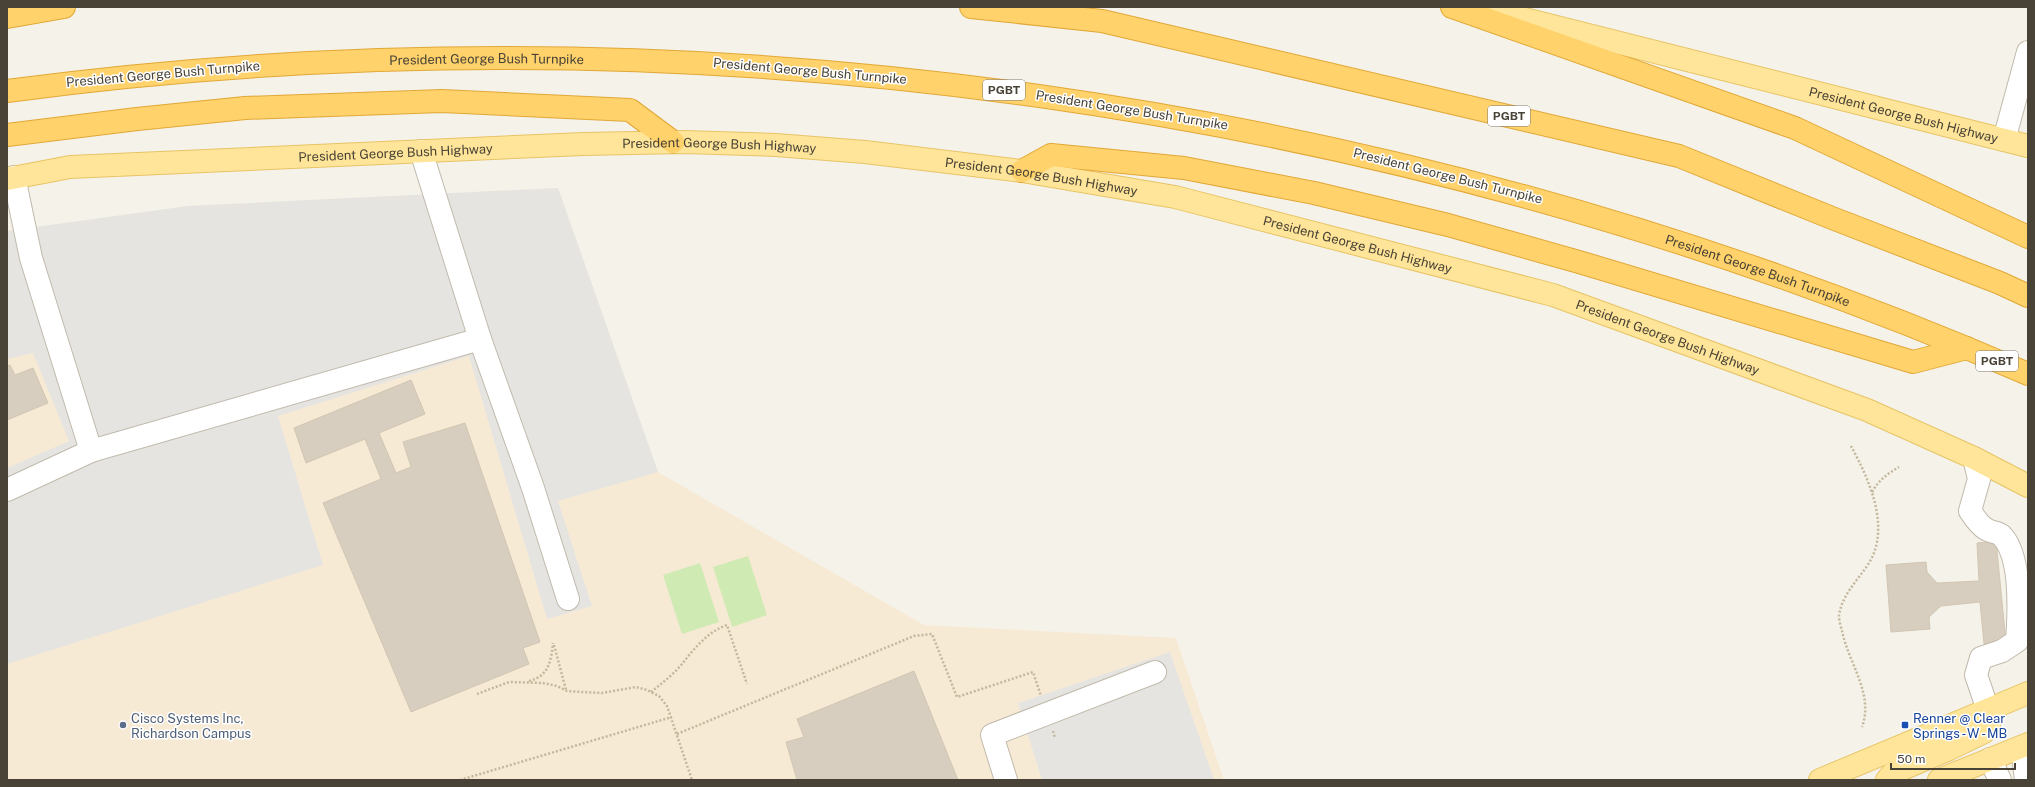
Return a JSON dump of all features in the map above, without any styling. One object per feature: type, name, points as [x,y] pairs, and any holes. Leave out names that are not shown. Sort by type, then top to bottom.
[{"type":"highway","points":[[7,17],[64,7]]},
{"type":"highway","name":"PGBT","points":[[971,7],[1102,21],[1679,156],[1832,218],[2000,283],[2028,296]]},
{"type":"highway","points":[[1452,7],[1795,128],[2028,237]]},
{"type":"highway","name":"President George Bush Turnpike","points":[[7,91],[144,75],[271,65],[390,59],[510,57],[634,59],[749,65],[877,75],[998,89],[1168,115],[1296,139],[1413,166],[1532,197],[1762,269],[1876,311],[2028,374]]},
{"type":"highway","points":[[7,135],[229,110],[366,102],[442,101],[630,110],[673,142]]},
{"type":"highway","points":[[1022,171],[1051,155],[1184,168],[1314,193],[1448,225],[1579,262],[1913,362],[1967,348]]},
{"type":"main road","name":"President George Bush Highway","points":[[1477,7],[2028,146]]},
{"type":"main road","name":"President George Bush Highway","points":[[11,178],[70,167],[588,143],[673,142],[776,145],[843,150],[924,158],[1022,171],[1175,197],[1553,295],[1867,410],[1974,458],[2028,486]]},
{"type":"main road","points":[[1820,780],[2028,693]]},
{"type":"main road","points":[[1887,780],[1893,774],[1984,732],[1989,727],[1988,710]]},
{"type":"main road","points":[[1939,780],[2025,746]]},
{"type":"street","points":[[2004,140],[2028,52]]},
{"type":"street","points":[[421,151],[480,339],[533,488],[568,599]]},
{"type":"street","points":[[11,178],[31,258],[91,451]]},
{"type":"street","points":[[7,490],[91,451],[480,339]]},
{"type":"street","points":[[1974,458],[1979,479],[1970,511],[1985,529],[2000,535],[2010,551],[2017,579],[2019,614],[2017,641],[2002,651],[1981,658],[1977,670],[1976,675],[1988,710]]},
{"type":"street","points":[[1006,780],[992,735],[1155,672]]},
{"type":"street","points":[[2025,746],[2026,780]]},
{"type":"street","points":[[1990,759],[2000,780]]},
{"type":"path","points":[[1851,446],[1865,473],[1872,493],[1878,522],[1877,545],[1868,564],[1844,600],[1839,617],[1850,659],[1865,696],[1867,714],[1862,727]]},
{"type":"path","points":[[1872,493],[1877,483],[1886,474],[1899,467]]},
{"type":"path","points":[[651,692],[681,665],[694,648],[706,638],[727,625],[747,684]]},
{"type":"path","points":[[677,734],[914,636],[932,634],[957,697],[1033,672],[1055,738]]},
{"type":"path","points":[[527,682],[541,677],[548,670],[551,661],[553,643],[566,691]]},
{"type":"path","points":[[477,694],[508,682],[527,682],[557,686],[566,691],[602,693],[636,687],[651,692],[659,696],[668,706],[692,780]]},
{"type":"path","points":[[460,780],[672,717]]},
{"type":"shaded area","points":[[558,188],[658,472],[924,625],[1176,638],[1224,780],[7,780],[7,231],[188,206]]},
{"type":"shaded area","points":[[558,188],[658,472],[558,501],[592,606],[547,619],[469,356],[278,416],[323,565],[7,664],[7,468],[69,441],[33,353],[7,359],[7,231],[188,206]]},
{"type":"shaded area","points":[[1170,652],[1214,780],[1042,780],[1018,703]]},
{"type":"green space","points":[[748,556],[767,615],[732,627],[713,567]]},
{"type":"green space","points":[[700,563],[719,622],[682,634],[663,575]]},
{"type":"building","points":[[10,365],[15,375],[33,368],[48,403],[7,420],[7,366]]},
{"type":"building","points":[[411,380],[425,414],[379,433],[396,473],[411,467],[403,442],[465,423],[540,642],[523,648],[529,664],[411,712],[323,503],[381,479],[365,439],[306,463],[294,428]]},
{"type":"building","points":[[1996,541],[2006,642],[1984,644],[1980,602],[1941,606],[1929,617],[1930,629],[1891,632],[1886,565],[1926,562],[1927,572],[1937,583],[1979,581],[1977,543]]},
{"type":"building","points":[[914,671],[958,780],[797,780],[786,742],[804,737],[797,719]]},
{"type":"place","name":"Cisco Systems Inc, Richardson Campus","points":[[123,725]]},
{"type":"place","name":"Renner @ Clear Springs - W - MB","points":[[1905,725]]}]
